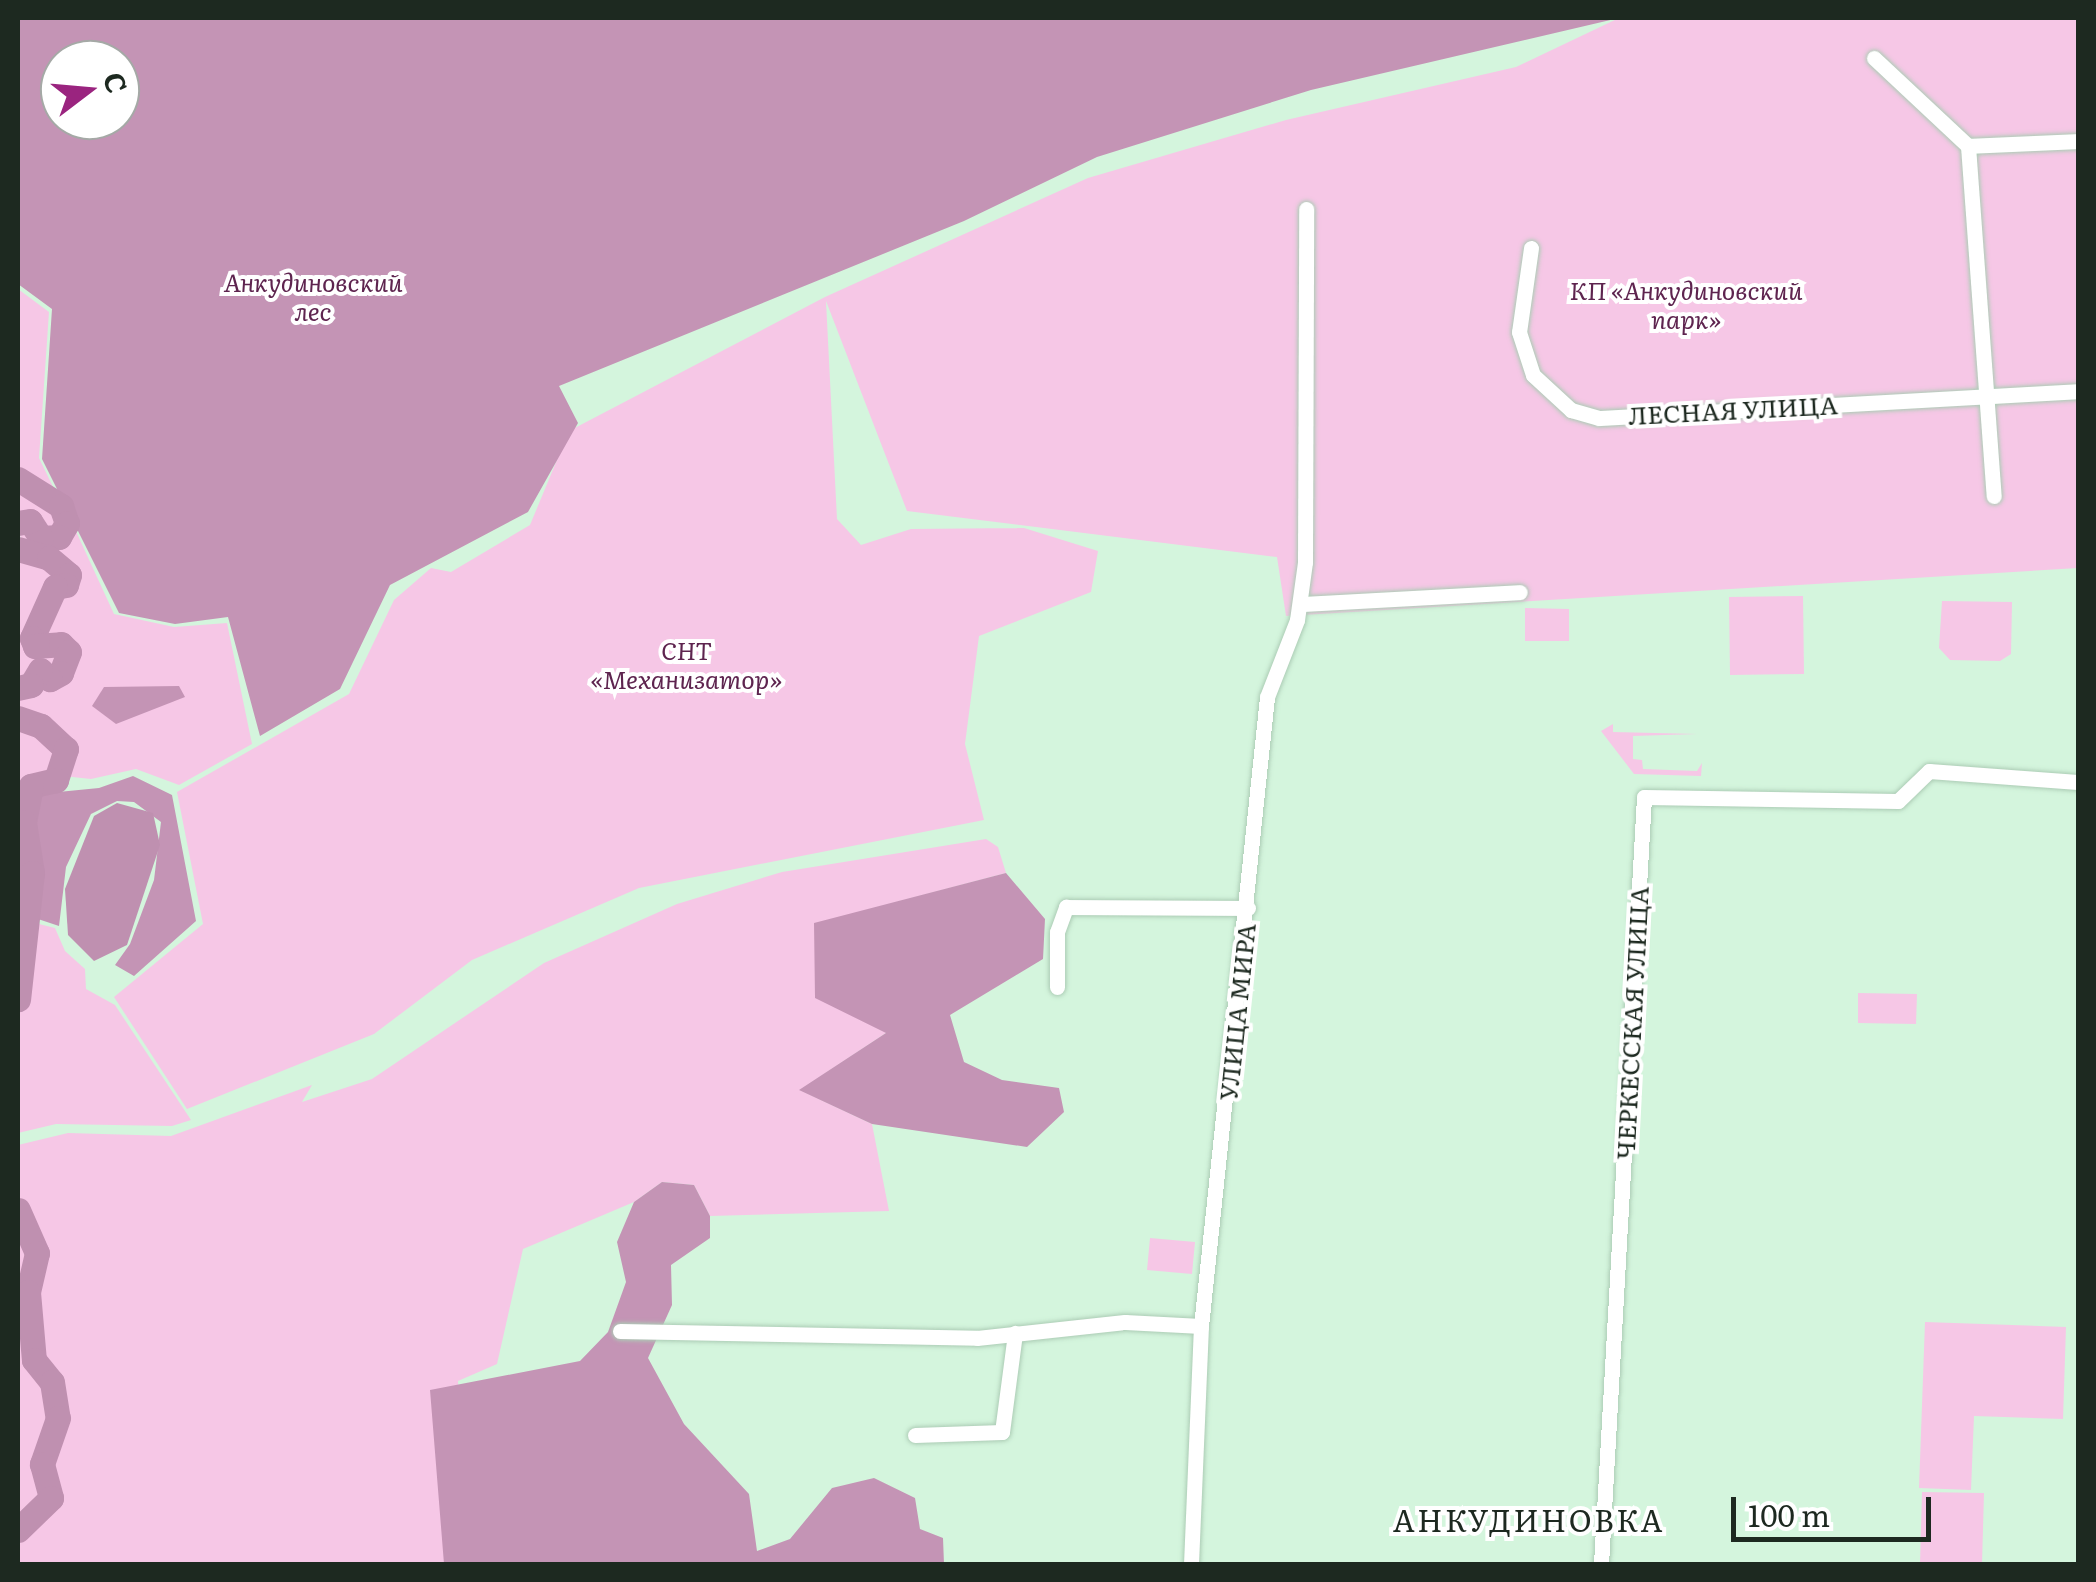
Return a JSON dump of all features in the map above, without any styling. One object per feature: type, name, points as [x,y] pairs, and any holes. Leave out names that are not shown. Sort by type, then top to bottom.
[{"type":"street","points":[[1874,58],[1968,146],[1994,496]]},
{"type":"street","points":[[1968,146],[2078,141]]},
{"type":"street","name":"УЛИЦА МИРА","points":[[1191,1564],[1200,1326],[1248,908],[1267,697],[1301,604],[1306,210]]},
{"type":"street","name":"ЛЕСНАЯ УЛИЦА","points":[[1531,248],[1520,332],[1533,375],[1571,410],[1599,418],[2078,391]]},
{"type":"street","points":[[1301,604],[1520,592]]},
{"type":"street","name":"ЧЕРКЕССКАЯ УЛИЦА","points":[[1601,1564],[1644,797],[1898,801],[1930,771],[2078,782]]},
{"type":"street","points":[[1056,987],[1057,932],[1066,907],[1248,908]]},
{"type":"street","points":[[620,1331],[882,1338],[1015,1333],[1125,1322],[1200,1326]]},
{"type":"street","points":[[915,1435],[1002,1432],[1015,1333]]},
{"type":"green space","name":"Анкудиновский лес","points":[[18,18],[1619,18],[1311,90],[1097,157],[964,221],[559,386],[578,423],[528,512],[390,585],[340,689],[260,736],[228,617],[175,624],[119,613],[42,459],[52,309],[18,284]]},
{"type":"green space","name":"КП «Анкудиновский парк»","points":[[1619,18],[2078,18],[2078,568],[1286,616],[1277,557],[907,511],[826,301],[837,519],[861,545],[911,529],[1024,528],[1098,551],[1091,592],[979,636],[965,744],[984,820],[639,888],[472,960],[374,1034],[187,1109],[114,997],[203,924],[177,792],[349,694],[394,600],[431,568],[451,572],[530,525],[569,431],[825,297],[1088,178],[1286,120],[1516,67]]},
{"type":"green space","points":[[18,289],[49,312],[39,458],[58,497],[18,472]]},
{"type":"green space","points":[[18,486],[31,488],[57,514],[54,529],[43,529],[32,515],[18,518]]},
{"type":"green space","points":[[74,527],[114,614],[174,627],[227,623],[252,744],[179,785],[136,769],[91,779],[63,776],[68,746],[18,709],[18,694],[39,680],[51,686],[63,678],[76,651],[68,642],[40,637],[59,593],[69,590],[75,576],[59,557],[27,545],[19,535],[27,530],[43,546],[65,542]]},
{"type":"green space","points":[[18,556],[48,565],[59,578],[28,637],[34,651],[61,654],[49,670],[38,665],[18,682]]},
{"type":"green space","points":[[1803,596],[1804,674],[1730,675],[1729,597]]},
{"type":"green space","points":[[1942,601],[2012,602],[2011,654],[2000,661],[1950,660],[1939,648]]},
{"type":"green space","points":[[1525,608],[1569,609],[1569,641],[1525,641]]},
{"type":"green space","points":[[179,686],[185,697],[116,724],[92,706],[104,687]]},
{"type":"green space","points":[[18,721],[60,753],[49,777],[27,783],[18,942]]},
{"type":"green space","points":[[1613,724],[1613,732],[1697,734],[1633,736],[1633,759],[1642,760],[1643,769],[1697,771],[1702,763],[1701,776],[1634,774],[1601,731]]},
{"type":"green space","points":[[133,776],[172,795],[196,921],[134,976],[115,965],[130,944],[154,880],[161,822],[134,802],[117,801],[91,814],[66,867],[59,926],[38,919],[31,826],[38,794],[99,788]]},
{"type":"green space","points":[[986,839],[998,847],[1006,873],[814,924],[886,1033],[800,1090],[872,1124],[889,1211],[710,1216],[694,1185],[662,1182],[634,1202],[523,1249],[497,1364],[458,1381],[469,1564],[18,1564],[18,1534],[33,1529],[55,1500],[45,1463],[62,1421],[56,1383],[37,1358],[32,1292],[41,1252],[18,1205],[18,1145],[68,1133],[171,1136],[312,1085],[302,1102],[372,1079],[544,963],[677,904],[782,872]]},
{"type":"green space","points":[[1006,873],[1045,919],[1043,959],[950,1015],[964,1062],[1002,1080],[1059,1088],[1064,1112],[1027,1147],[872,1124],[799,1090],[886,1033],[815,998],[814,923]]},
{"type":"green space","points":[[31,922],[55,928],[65,951],[85,969],[86,989],[115,1005],[191,1120],[172,1126],[56,1124],[18,1133],[18,1009]]},
{"type":"green space","points":[[1858,993],[1917,994],[1916,1024],[1858,1023]]},
{"type":"green space","points":[[662,1182],[694,1185],[710,1216],[710,1238],[671,1265],[672,1305],[648,1358],[684,1424],[749,1494],[757,1551],[790,1539],[832,1488],[874,1478],[915,1498],[920,1529],[943,1538],[944,1564],[444,1564],[430,1390],[580,1361],[608,1332],[626,1282],[617,1242],[634,1202]]},
{"type":"green space","points":[[18,1216],[33,1252],[24,1292],[30,1361],[48,1385],[54,1418],[39,1466],[47,1497],[18,1526]]},
{"type":"green space","points":[[1150,1238],[1195,1242],[1192,1274],[1147,1270]]},
{"type":"green space","points":[[1925,1322],[2066,1327],[2063,1419],[1974,1416],[1971,1490],[1919,1488]]},
{"type":"green space","points":[[1922,1492],[1984,1493],[1982,1564],[1920,1564]]},
{"type":"shaded area","points":[[117,803],[153,813],[160,845],[127,945],[94,961],[68,935],[65,889],[94,816]]},
{"type":"waterway","points":[[18,479],[61,506],[67,523],[59,537],[41,538],[30,521],[18,523]]},
{"type":"waterway","points":[[18,549],[49,558],[69,575],[66,585],[55,587],[32,638],[35,646],[61,644],[69,652],[61,673],[50,679],[40,670],[31,685],[18,688]]},
{"type":"waterway","points":[[18,718],[41,726],[66,749],[56,780],[31,786],[24,822],[32,873],[18,999]]},
{"type":"waterway","points":[[18,1210],[37,1253],[28,1292],[34,1360],[52,1382],[58,1418],[42,1464],[51,1498],[18,1530]]},
{"type":"district","name":"АНКУДИНОВКА","points":[[1529,1519]]},
{"type":"park label","name":"СНТ «Механизатор»","points":[[686,666]]}]
